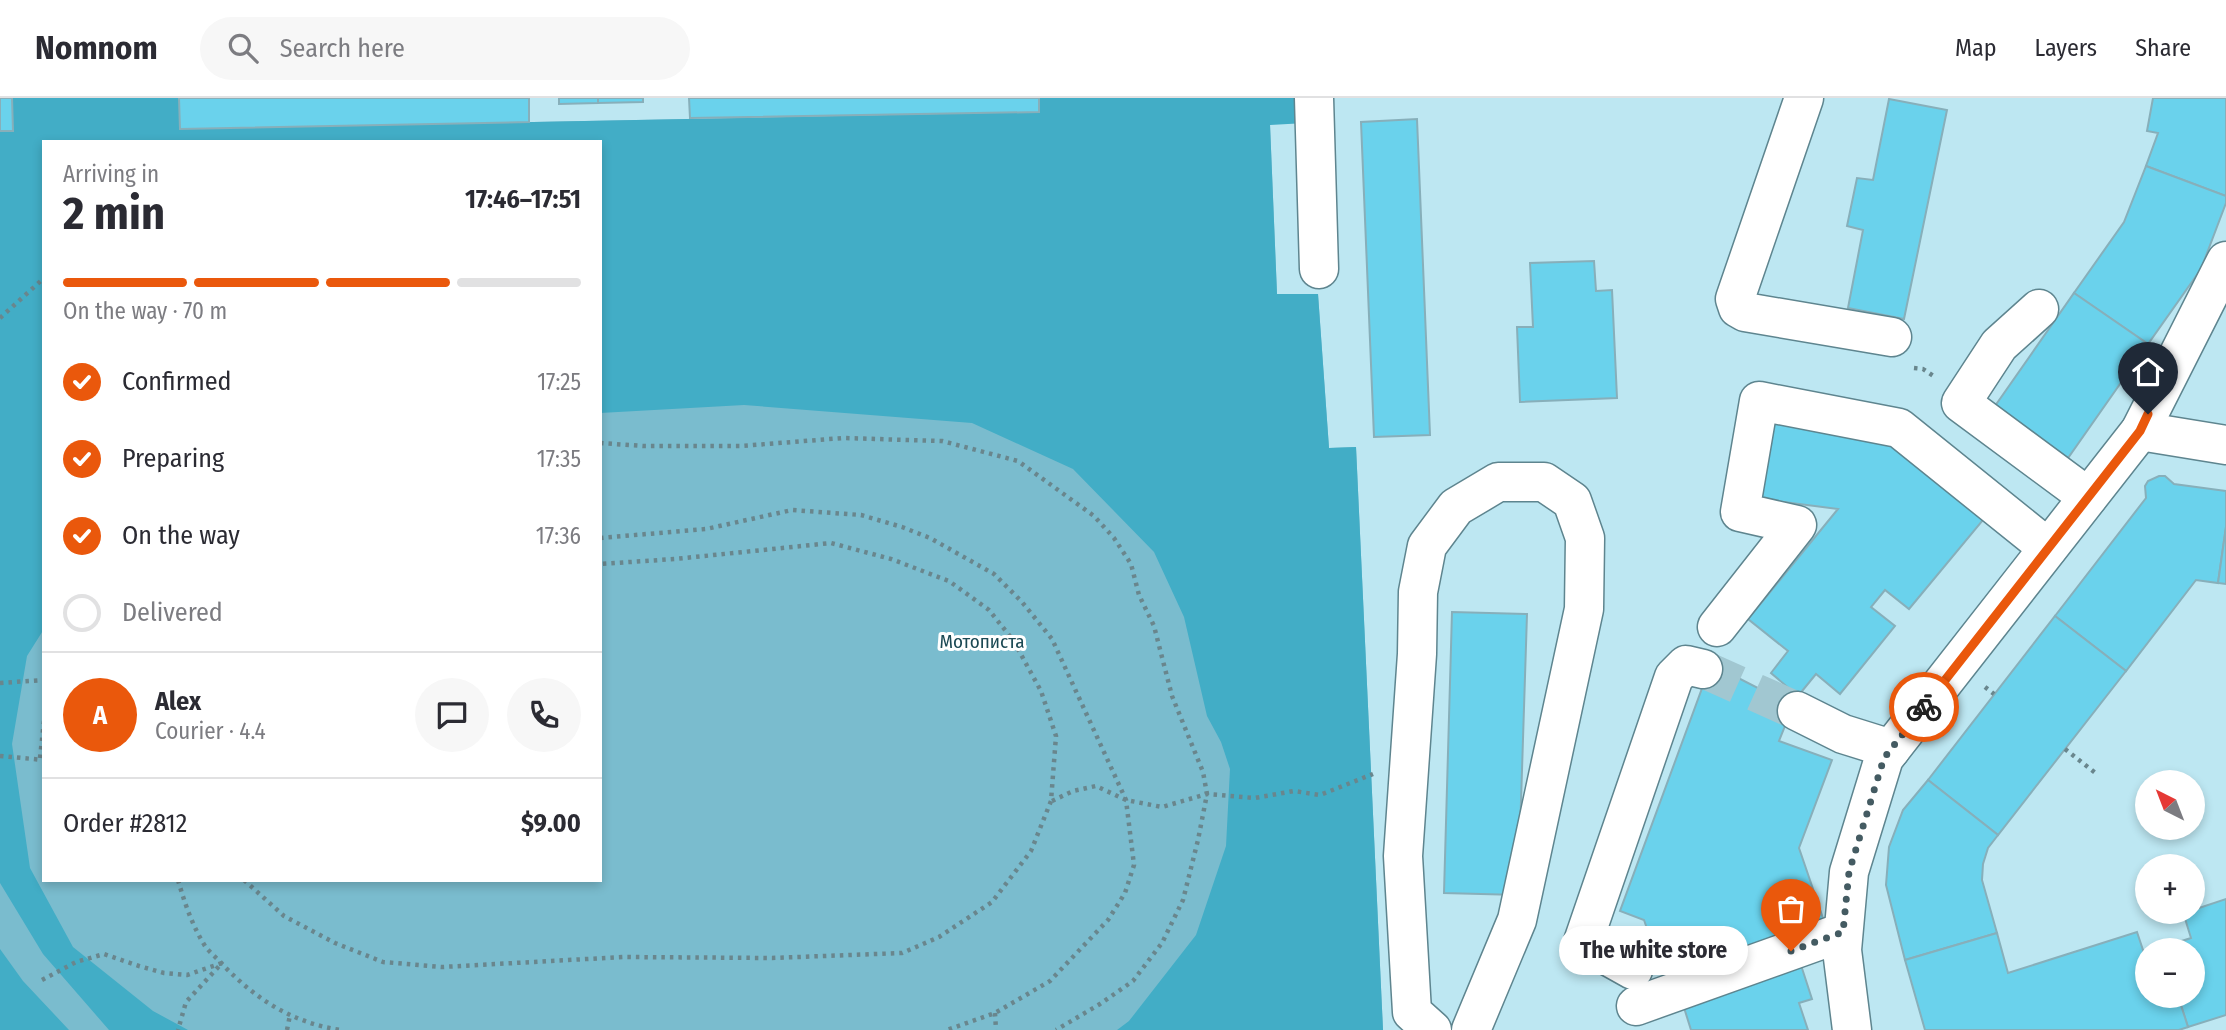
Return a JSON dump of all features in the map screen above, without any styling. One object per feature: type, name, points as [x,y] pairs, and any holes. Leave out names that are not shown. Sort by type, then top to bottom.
[{"type":"street","points":[[1314,98],[1319,269]]},
{"type":"street","points":[[1804,98],[1735,299],[1738,308],[1745,312],[1892,337]]},
{"type":"street","points":[[1852,1030],[1842,950],[1849,872],[1884,758],[2140,431],[2226,261]]},
{"type":"street","points":[[2039,309],[1999,345],[1961,403],[2088,497]]},
{"type":"street","points":[[1717,628],[1797,525],[1740,512],[1759,401],[1899,428],[2048,548]]},
{"type":"street","points":[[2140,431],[2226,445]]},
{"type":"street","points":[[1432,1030],[1412,1012],[1403,856],[1418,592],[1427,546],[1457,507],[1497,482],[1544,482],[1572,501],[1585,538],[1584,609],[1517,920],[1471,1030]]},
{"type":"street","points":[[1703,669],[1686,665],[1674,677],[1584,942],[1635,988],[1843,932]]},
{"type":"street","points":[[1797,711],[1843,734],[1891,749]]},
{"type":"path","points":[[0,318],[42,280]]},
{"type":"path","points":[[602,443],[741,446],[844,438],[942,442],[1018,461],[1094,516],[1114,538],[1131,564],[1139,595],[1154,626],[1172,696],[1203,772],[1207,794],[1183,900],[1163,943],[1133,981],[1056,1030]]},
{"type":"path","points":[[602,538],[706,529],[792,510],[861,515],[902,527],[942,544],[994,574],[1022,602],[1052,639],[1126,800],[1133,865],[1125,893],[1108,920],[1050,981],[995,1013],[947,1030]]},
{"type":"path","points":[[246,882],[285,916],[335,943],[383,962],[442,967],[623,957],[772,958],[901,953],[939,937],[992,902],[1031,851],[1051,802],[1056,736],[1041,691],[1013,640],[989,610],[949,581],[891,559],[831,543],[602,564]]},
{"type":"path","points":[[0,683],[42,680]]},
{"type":"path","points":[[2065,749],[2098,775]]},
{"type":"path","points":[[1051,802],[1073,791],[1096,786],[1126,800],[1161,807],[1207,794],[1255,798],[1294,791],[1320,794],[1379,772],[1410,753]]},
{"type":"path","points":[[0,755],[42,759]]},
{"type":"path","points":[[179,882],[188,913],[207,948],[238,980],[273,1008],[319,1027],[341,1030]]},
{"type":"path","points":[[42,980],[76,962],[104,954],[164,973],[187,975],[222,963]]},
{"type":"path","points":[[178,1030],[186,1002],[222,963]]},
{"type":"path","points":[[995,1013],[996,1030]]},
{"type":"path","points":[[286,1030],[290,1015]]},
{"type":"green space","name":"Мотописта","points":[[12,98],[180,129],[1038,112],[1039,98],[1270,124],[1277,294],[1318,294],[1329,448],[1356,447],[1383,1030],[0,1030],[0,131],[12,130]]},
{"type":"shaded area","points":[[12,98],[179,98],[180,129],[1038,112],[1039,98],[1306,98],[1306,123],[1270,125],[1277,294],[1318,294],[1329,448],[1356,447],[1383,1030],[1117,1030],[1129,1021],[1196,935],[1226,846],[1230,769],[1221,742],[1207,716],[1184,617],[1154,552],[1073,469],[972,423],[744,405],[602,413],[602,140],[42,140],[42,632],[27,656],[12,744],[30,868],[73,947],[153,1011],[188,1030],[109,1030],[43,954],[0,883],[0,131],[12,130]]},
{"type":"shaded area","points":[[0,949],[23,981],[69,1030],[0,1030]]},
{"type":"building","points":[[0,98],[12,98],[13,131],[0,131]]},
{"type":"building","points":[[179,98],[529,98],[529,122],[180,129]]},
{"type":"building","points":[[559,98],[598,98],[598,103],[559,104]]},
{"type":"building","points":[[598,98],[643,98],[643,102],[598,103]]},
{"type":"building","points":[[689,98],[1039,98],[1039,112],[690,118]]},
{"type":"building","points":[[2153,98],[2226,98],[2226,196],[2146,166],[2158,133],[2147,131]]},
{"type":"building","points":[[1889,99],[1947,110],[1904,319],[1848,308],[1863,230],[1847,226],[1857,178],[1873,180]]},
{"type":"building","points":[[1417,119],[1430,435],[1374,437],[1361,122]]},
{"type":"building","points":[[2146,166],[2226,196],[2226,203],[2201,269],[2148,344],[2074,293],[2124,222]]},
{"type":"building","points":[[1594,261],[1596,291],[1612,290],[1617,398],[1520,402],[1517,327],[1533,327],[1530,263]]},
{"type":"building","points":[[2074,293],[2148,344],[2068,458],[1995,406]]},
{"type":"building","points":[[1762,422],[1895,439],[1988,514],[1909,609],[1885,590],[1871,607],[1895,626],[1840,694],[1816,674],[1798,696],[1771,673],[1788,651],[1748,619],[1838,509],[1752,498]]},
{"type":"building","points":[[2165,476],[2174,484],[2226,491],[2226,527],[2218,583],[2196,580],[2126,671],[2055,616],[2146,498],[2145,486],[2148,481]]},
{"type":"building","points":[[2226,527],[2226,584],[2218,583]]},
{"type":"building","points":[[1452,612],[1527,614],[1518,895],[1444,893]]},
{"type":"building","points":[[2055,616],[2126,671],[1998,835],[1928,780]]},
{"type":"building","points":[[1711,664],[1793,706],[1779,741],[1832,760],[1799,848],[1824,921],[1663,975],[1644,920],[1620,911]]},
{"type":"building","points":[[1928,780],[1998,835],[1988,848],[1982,880],[1997,933],[1905,960],[1886,885],[1889,847],[1903,810]]},
{"type":"building","points":[[2226,899],[2226,1015],[2188,1027],[2182,1008],[2205,1008],[2205,938],[2191,938],[2187,924],[2205,924],[2205,906]]},
{"type":"building","points":[[2137,932],[2139,938],[2135,938],[2135,1008],[2182,1008],[2188,1027],[2179,1030],[1925,1030],[1905,960],[1997,933],[2008,973]]},
{"type":"building","points":[[1799,959],[1812,999],[1799,1003],[1808,1030],[1691,1030],[1681,998]]},
{"type":"tunnel","points":[[1703,669],[1797,711]]},
{"type":"way so far","points":[[1791,951],[1843,932],[1849,872],[1884,758],[1924,707]]},
{"type":"place","name":"The white store","points":[[1791,951]]},
{"type":"route","points":[[1924,707],[2140,431],[2148,414]]}]
